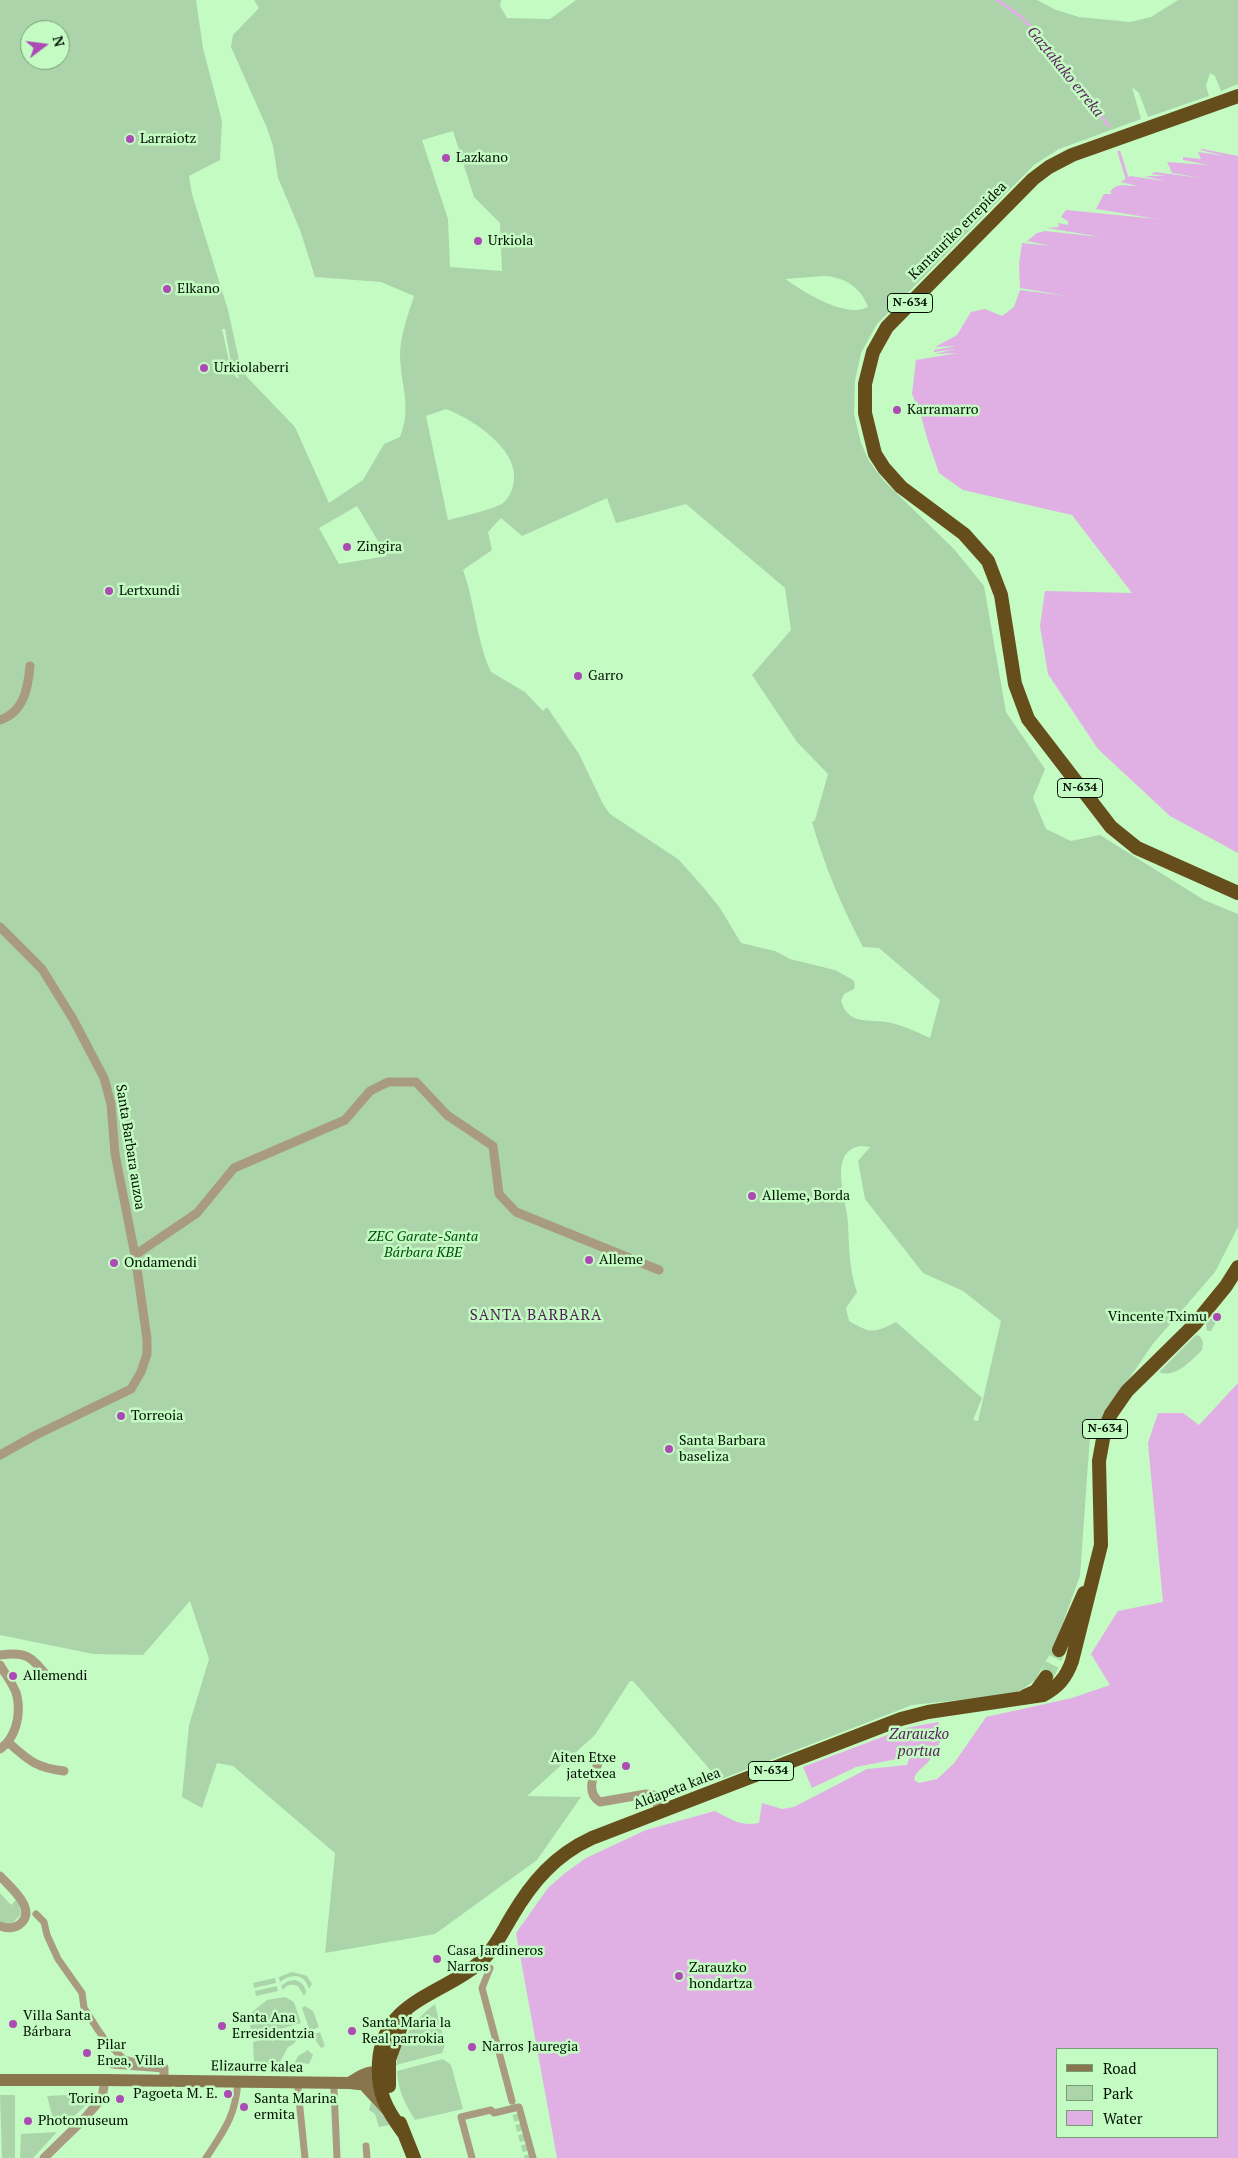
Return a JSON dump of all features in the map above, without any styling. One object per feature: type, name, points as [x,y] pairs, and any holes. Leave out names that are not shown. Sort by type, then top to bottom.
[{"type":"highway","name":"Kantauriko errepidea","points":[[1238,96],[1072,155],[1049,167],[1033,179],[892,321],[878,341],[870,362],[865,384],[864,401],[875,454],[884,468],[901,487],[964,534],[988,561],[1001,595],[1015,684],[1028,720],[1039,736],[1111,827],[1137,848],[1238,893]]},
{"type":"highway","name":"N-634","points":[[1018,1700],[1043,1696],[1056,1688],[1066,1677],[1077,1646],[1101,1545],[1100,1452],[1105,1428],[1112,1414],[1127,1391],[1196,1324],[1226,1286],[1238,1267]]},
{"type":"highway","name":"N-634","points":[[1059,1650],[1095,1567]]},
{"type":"highway","name":"N-634","points":[[1018,1700],[1036,1691],[1046,1677]]},
{"type":"highway","name":"Aldapeta kalea","points":[[408,2007],[480,1963],[494,1946],[538,1878],[556,1860],[582,1843],[901,1719],[928,1712],[1018,1700]]},
{"type":"highway","name":"N-634","points":[[401,2127],[387,2110],[376,2077],[380,2050],[390,2025],[408,2007]]},
{"type":"highway","name":"N-634","points":[[376,2077],[392,2047],[408,2007]]},
{"type":"highway","name":"N-634","points":[[376,2077],[390,2089],[401,2127],[414,2158]]},
{"type":"main road","name":"Elizaurre kalea","points":[[0,2080],[106,2080],[164,2074],[238,2082],[349,2083],[376,2077]]},
{"type":"street","points":[[0,720],[16,711],[23,701],[30,666]]},
{"type":"street","name":"Santa Barbara auzoa","points":[[0,927],[42,970],[73,1019],[104,1078],[111,1104],[115,1154],[135,1255],[147,1338],[147,1354],[141,1372],[131,1389],[34,1436],[0,1455]]},
{"type":"street","points":[[135,1255],[197,1213],[234,1168],[345,1120],[370,1091],[388,1082],[416,1082],[447,1115],[493,1146],[499,1194],[516,1212],[658,1270]]},
{"type":"street","points":[[0,1655],[11,1653],[30,1656],[47,1676]]},
{"type":"street","points":[[0,1665],[17,1694],[18,1712],[15,1730],[9,1743],[0,1749]]},
{"type":"street","points":[[9,1743],[31,1763],[46,1769],[64,1771]]},
{"type":"street","points":[[600,1758],[592,1780],[592,1794],[594,1798],[600,1802],[646,1794],[654,1795],[660,1812]]},
{"type":"street","points":[[0,1876],[22,1900],[26,1912],[18,1926],[7,1928],[0,1926]]},
{"type":"street","points":[[36,1914],[44,1922],[47,1935],[58,1958],[82,1993],[84,2008],[109,2045],[124,2059],[138,2063],[155,2063],[164,2074]]},
{"type":"street","points":[[490,1968],[482,1988],[512,2101]]},
{"type":"street","points":[[112,2064],[164,2074]]},
{"type":"street","points":[[44,2158],[84,2119],[102,2098],[106,2080]]},
{"type":"street","points":[[206,2158],[228,2127],[235,2109],[238,2082]]},
{"type":"street","points":[[298,2088],[305,2158]]},
{"type":"street","points":[[334,2089],[337,2158]]},
{"type":"street","points":[[472,2158],[460,2117],[491,2110],[494,2113],[519,2107],[532,2158]]},
{"type":"street","points":[[366,2146],[367,2158]]},
{"type":"green space","name":"ZEC Garate-Santa Bárbara KBE","points":[[0,0],[196,0],[203,48],[222,121],[220,160],[189,176],[192,194],[228,310],[239,360],[247,377],[295,427],[329,503],[363,480],[384,444],[400,437],[406,406],[400,348],[414,296],[381,282],[315,277],[300,230],[278,178],[273,146],[267,128],[231,47],[233,35],[259,8],[254,0],[501,0],[500,6],[507,18],[550,19],[576,0],[1037,0],[1056,10],[1079,17],[1130,22],[1151,17],[1178,0],[1238,0],[1238,84],[1221,91],[1215,76],[1210,73],[1206,86],[1209,96],[1148,117],[1139,93],[1132,87],[1141,119],[1059,149],[1034,165],[877,324],[861,353],[855,381],[854,414],[861,443],[869,461],[884,481],[954,549],[984,586],[1006,712],[1045,769],[1033,798],[1046,829],[1071,841],[1100,835],[1204,900],[1238,914],[1238,1227],[1215,1272],[1152,1345],[1090,1436],[1080,1576],[1054,1647],[1035,1680],[1016,1694],[912,1705],[719,1780],[633,1681],[630,1681],[595,1735],[527,1796],[581,1797],[537,1860],[435,1934],[325,1953],[335,1853],[233,1766],[217,1763],[202,1808],[182,1797],[189,1725],[209,1659],[190,1601],[143,1655],[93,1654],[0,1635]],"holes":[[[453,131],[474,197],[500,223],[502,271],[450,267],[448,219],[422,140]],[[824,276],[838,278],[851,284],[861,294],[868,307],[859,310],[837,307],[814,297],[785,279]],[[222,329],[225,329],[231,363],[239,378],[231,370]],[[446,409],[480,427],[501,446],[513,468],[514,479],[511,493],[503,503],[448,520],[426,416]],[[607,498],[616,523],[686,504],[785,588],[791,630],[752,675],[797,742],[828,774],[815,820],[812,822],[834,886],[863,947],[879,948],[940,1000],[930,1038],[897,1025],[853,1017],[844,1009],[841,1001],[844,994],[854,989],[855,984],[853,980],[835,970],[790,959],[775,951],[741,943],[720,908],[678,859],[610,814],[603,804],[579,754],[547,707],[543,711],[525,692],[491,672],[482,647],[463,570],[492,550],[488,532],[501,518],[522,536]],[[357,506],[387,556],[339,564],[319,528]],[[860,1146],[870,1147],[858,1161],[865,1199],[923,1273],[963,1291],[1001,1321],[978,1421],[973,1420],[982,1398],[896,1322],[882,1329],[867,1330],[849,1321],[846,1308],[857,1292],[851,1266],[841,1167],[844,1157],[850,1150]]]},
{"type":"green space","points":[[1218,1311],[1221,1313],[1211,1331],[1207,1331],[1206,1324]]},
{"type":"green space","points":[[1196,1335],[1200,1336],[1203,1342],[1202,1350],[1198,1354],[1177,1371],[1171,1373],[1159,1372]]},
{"type":"green space","points":[[0,1893],[11,1905],[16,1900],[19,1904],[21,1914],[13,1923],[0,1922]]},
{"type":"green space","points":[[292,1972],[307,1976],[312,1984],[309,1989],[304,1980],[297,1976],[289,1977],[280,1982],[279,1977]]},
{"type":"green space","points":[[275,1978],[276,1983],[254,1988],[253,1983]]},
{"type":"green space","points":[[295,1980],[305,1987],[306,1992],[304,1996],[298,1986],[289,1985],[283,1990],[281,1986],[288,1981]]},
{"type":"green space","points":[[277,1986],[278,1991],[256,1996],[255,1991]]},
{"type":"green space","points":[[285,1997],[294,2002],[301,2023],[249,2038],[252,2012],[267,2000]]},
{"type":"green space","points":[[435,2004],[445,2045],[442,2053],[396,2065],[401,2046],[410,2030],[421,2016]]},
{"type":"green space","points":[[305,2006],[313,2011],[319,2027],[310,2031],[302,2008]]},
{"type":"green space","points":[[300,2029],[297,2040],[288,2047],[279,2064],[254,2064],[253,2042]]},
{"type":"green space","points":[[320,2032],[325,2046],[321,2048],[312,2035]]},
{"type":"green space","points":[[308,2050],[313,2055],[309,2064],[297,2062],[296,2066],[293,2066],[298,2056]]},
{"type":"green space","points":[[443,2059],[451,2065],[463,2109],[415,2120],[403,2097],[397,2071]]},
{"type":"green space","points":[[85,2094],[87,2098],[86,2105],[67,2123],[54,2123],[47,2096]]},
{"type":"green space","points":[[0,2095],[15,2095],[15,2158],[2,2158]]},
{"type":"green space","points":[[371,2102],[390,2125],[379,2127],[375,2114],[369,2110]]},
{"type":"green space","points":[[57,2132],[33,2158],[20,2158],[21,2134]]},
{"type":"water","points":[[1200,150],[1238,156],[1238,853],[1170,816],[1098,749],[1048,674],[1040,626],[1045,591],[1132,593],[1072,515],[963,490],[939,473],[920,412],[912,394],[916,360],[958,353],[934,354],[956,349],[934,352],[934,350],[956,346],[935,347],[957,335],[971,312],[985,309],[1002,316],[1014,307],[1020,290],[1068,296],[1020,288],[1019,264],[1022,243],[1051,246],[1027,241],[1037,233],[1045,231],[1101,237],[1047,228],[1059,227],[1058,223],[1068,225],[1068,221],[1061,217],[1066,210],[1158,219],[1096,209],[1104,194],[1112,194],[1110,192],[1115,187],[1122,185],[1137,186],[1121,182],[1130,176],[1165,181],[1144,176],[1165,176],[1151,174],[1155,172],[1201,178],[1172,173],[1167,162],[1208,165],[1183,160],[1183,157],[1201,159],[1198,152],[1225,156]]},
{"type":"water","name":"Zarauzko portua","points":[[1238,1383],[1238,2158],[557,2158],[516,1933],[548,1888],[586,1858],[646,1830],[715,1811],[742,1823],[759,1823],[762,1803],[782,1809],[794,1807],[867,1769],[907,1765],[909,1759],[907,1757],[856,1767],[812,1788],[803,1767],[906,1728],[938,1722],[941,1726],[942,1731],[938,1747],[929,1761],[918,1771],[914,1780],[919,1783],[937,1779],[954,1763],[986,1717],[1072,1698],[1110,1685],[1091,1654],[1118,1611],[1163,1602],[1148,1443],[1158,1413],[1183,1413],[1199,1425]]},
{"type":"pier","points":[[982,1717],[986,1717],[954,1763],[937,1779],[927,1780],[929,1777],[935,1776],[952,1761]]},
{"type":"waterway","name":"Gaztakako erreka","points":[[997,0],[1020,16],[1035,31],[1109,126]]},
{"type":"waterway","name":"Gaztakako erreka","points":[[1119,152],[1127,178]]},
{"type":"tunnel","points":[[1046,1677],[1059,1650]]},
{"type":"tunnel","points":[[513,2104],[528,2158]]},
{"type":"place","name":"Larraiotz","points":[[130,139]]},
{"type":"place","name":"Lazkano","points":[[446,158]]},
{"type":"place","name":"Urkiola","points":[[478,241]]},
{"type":"place","name":"Elkano","points":[[167,289]]},
{"type":"place","name":"Urkiolaberri","points":[[204,368]]},
{"type":"place","name":"Karramarro","points":[[897,410]]},
{"type":"place","name":"Zingira","points":[[347,547]]},
{"type":"place","name":"Lertxundi","points":[[109,591]]},
{"type":"place","name":"Garro","points":[[578,676]]},
{"type":"place","name":"Alleme, Borda","points":[[752,1196]]},
{"type":"place","name":"Alleme","points":[[589,1260]]},
{"type":"place","name":"Ondamendi","points":[[114,1263]]},
{"type":"place","name":"Vincente Tximu","points":[[1217,1317]]},
{"type":"place","name":"Torreoia","points":[[121,1416]]},
{"type":"place","name":"Santa Barbara baseliza","points":[[669,1449]]},
{"type":"place","name":"Allemendi","points":[[13,1676]]},
{"type":"place","name":"Aiten Etxe jatetxea","points":[[626,1766]]},
{"type":"place","name":"Casa Jardineros Narros","points":[[437,1959]]},
{"type":"place","name":"Zarauzko hondartza","points":[[679,1976]]},
{"type":"place","name":"Villa Santa Bárbara","points":[[13,2024]]},
{"type":"place","name":"Santa Ana Erresidentzia","points":[[222,2026]]},
{"type":"place","name":"Santa Maria la Real parrokia","points":[[352,2031]]},
{"type":"place","name":"Narros Jauregia","points":[[472,2047]]},
{"type":"place","name":"Pilar Enea, Villa","points":[[87,2053]]},
{"type":"place","name":"Pagoeta M. E.","points":[[228,2094]]},
{"type":"place","name":"Torino","points":[[120,2099]]},
{"type":"place","name":"Santa Marina ermita","points":[[244,2107]]},
{"type":"place","name":"Photomuseum","points":[[28,2121]]},
{"type":"district","name":"SANTA BARBARA","points":[[536,1316]]}]
